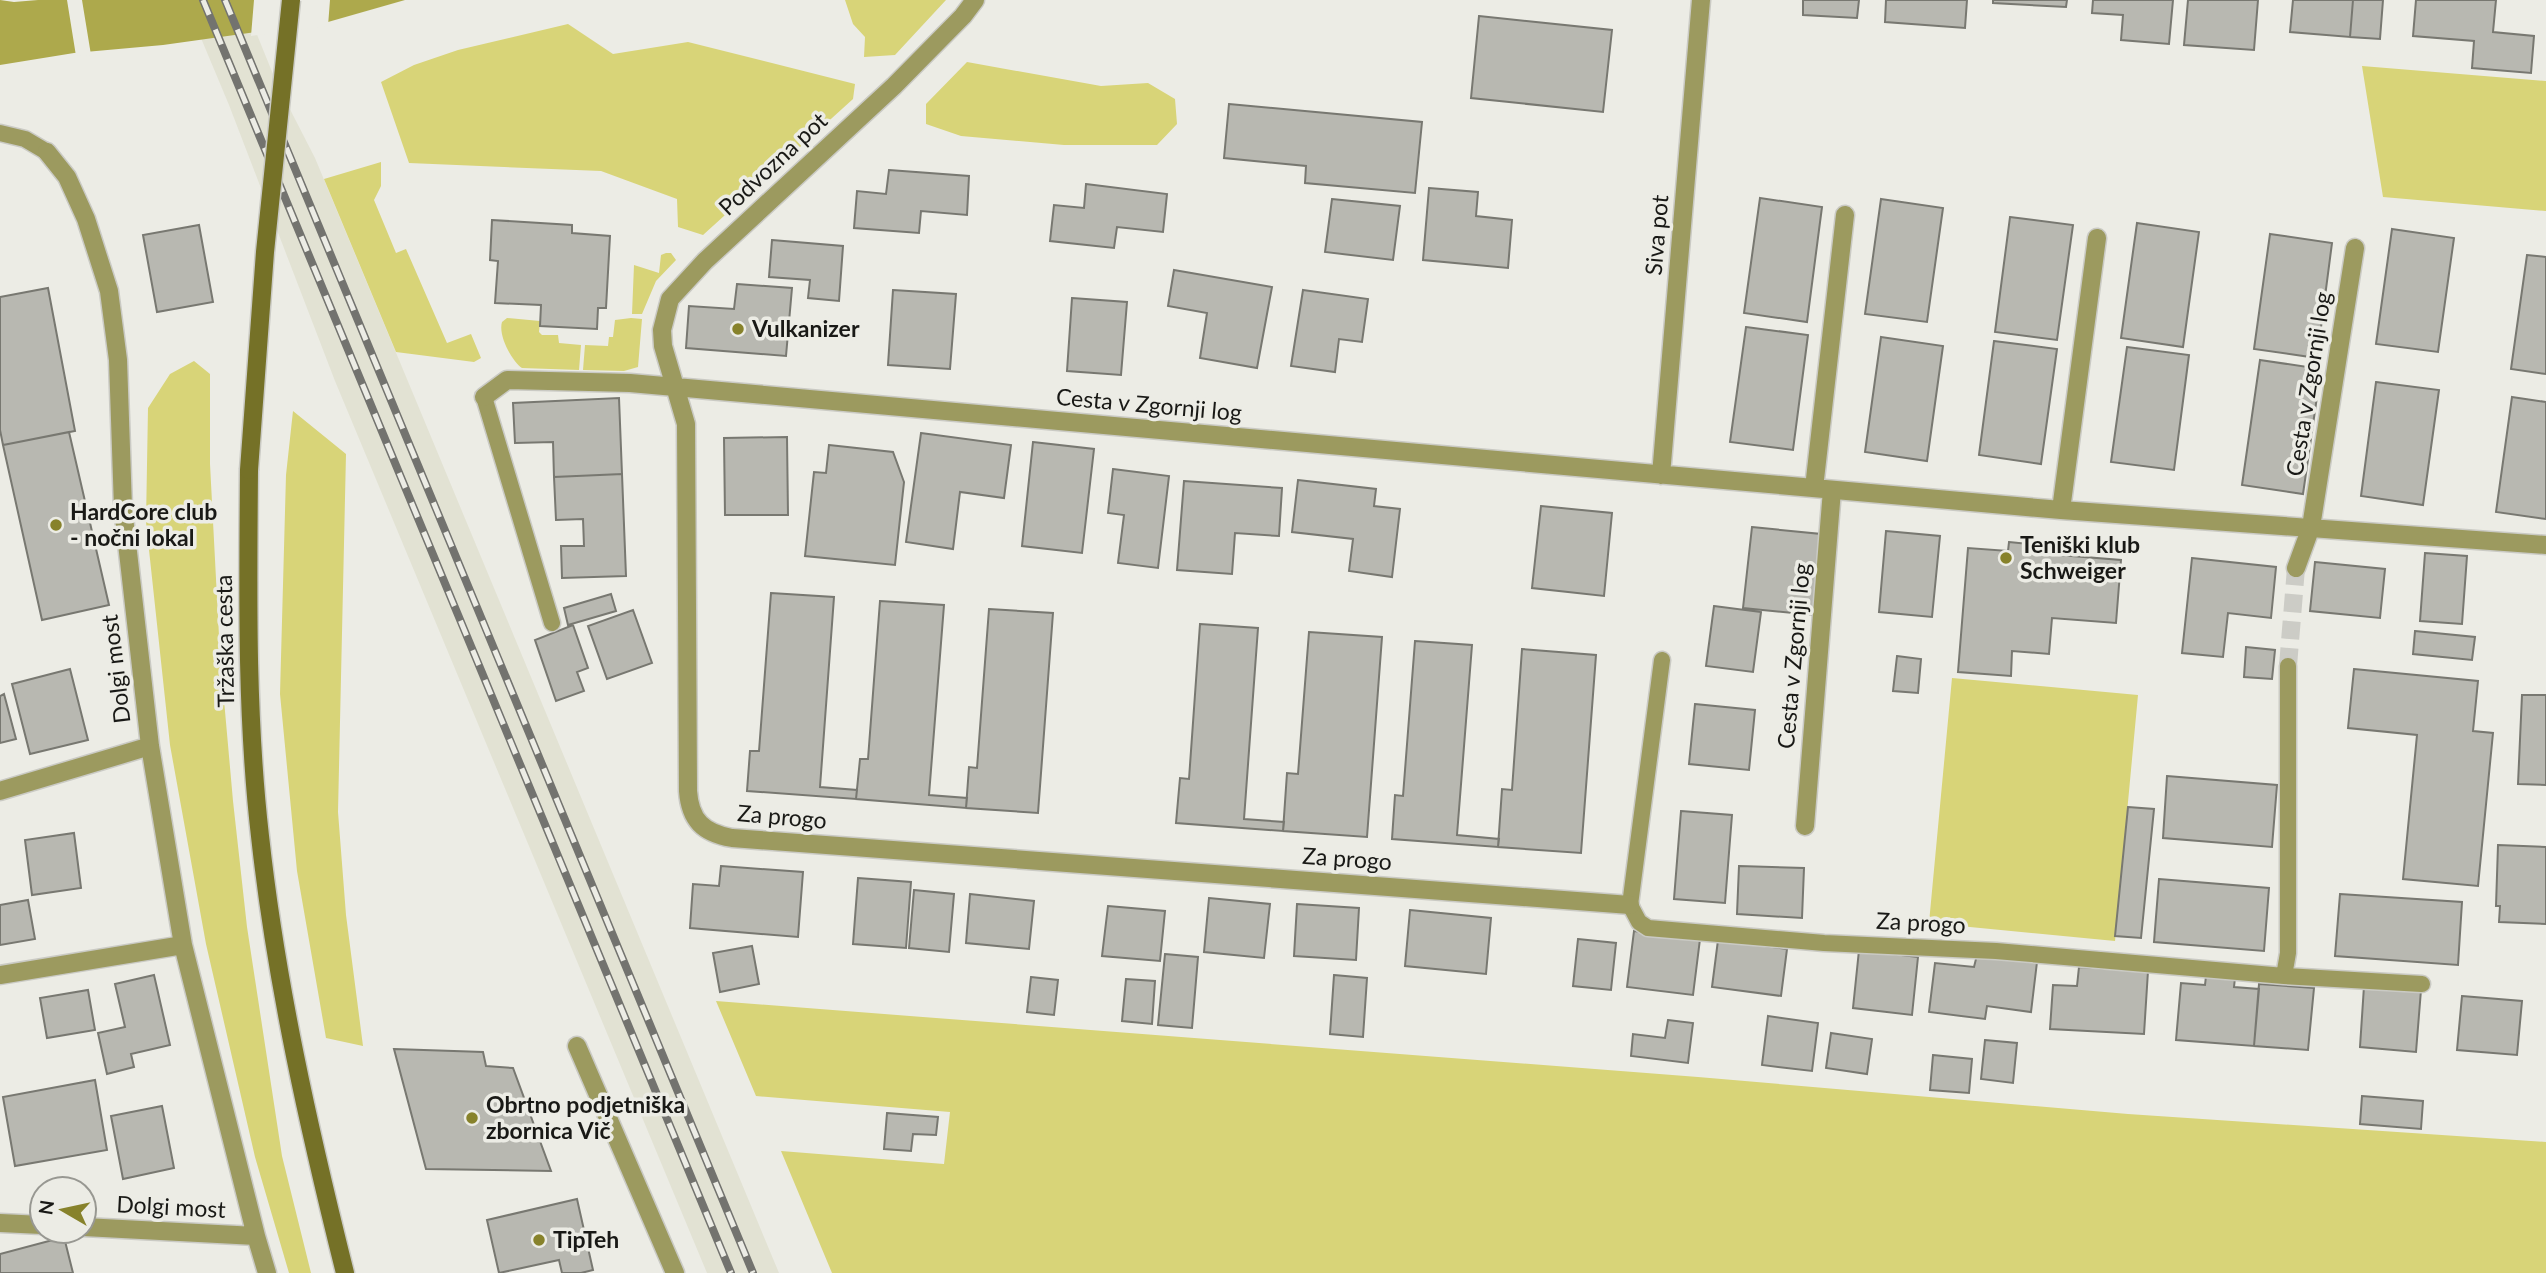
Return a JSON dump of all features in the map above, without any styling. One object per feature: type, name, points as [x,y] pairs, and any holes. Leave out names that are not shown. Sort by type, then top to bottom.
[{"type":"main road","name":"Tržaška cesta","points":[[290,0],[265,252],[249,470],[249,659],[260,834],[268,903],[295,1056],[345,1273]]},
{"type":"street","name":"Podvozna pot","points":[[675,388],[663,346],[662,330],[666,308],[676,289],[894,86],[975,0]]},
{"type":"street","name":"Siva pot","points":[[1661,475],[1701,0]]},
{"type":"street","name":"Dolgi most","points":[[47,152],[66,177],[86,219],[109,291],[118,360],[122,508],[150,747],[183,945],[267,1273]]},
{"type":"street","name":"Cesta v Zgornji log","points":[[1805,826],[1823,489],[1845,215]]},
{"type":"street","points":[[2061,510],[2097,238]]},
{"type":"street","name":"Cesta v Zgornji log","points":[[2296,568],[2311,527],[2355,247]]},
{"type":"street","name":"Cesta v Zgornji log","points":[[484,397],[507,380],[630,383],[2061,510],[2546,545]]},
{"type":"street","name":"Za progo","points":[[675,388],[686,424],[688,791],[691,814],[706,829],[732,838],[1630,905]]},
{"type":"street","points":[[0,791],[150,747]]},
{"type":"street","points":[[0,975],[183,945]]},
{"type":"street","points":[[577,1046],[675,1273]]},
{"type":"street","points":[[0,1223],[28,1224]]},
{"type":"street","name":"Dolgi most","points":[[98,1228],[256,1236]]},
{"type":"lane","name":"Dolgi most","points":[[0,133],[25,139],[47,152]]},
{"type":"lane","points":[[484,397],[552,623]]},
{"type":"lane","points":[[1630,905],[1662,660]]},
{"type":"lane","points":[[2284,976],[2288,953],[2288,666]]},
{"type":"lane","name":"Za progo","points":[[1630,905],[1639,922],[1648,928],[1824,943],[1996,951],[2284,976],[2422,984]]},
{"type":"shaded area","points":[[0,0],[405,0],[328,22],[163,45],[74,53],[0,65]]},
{"type":"shaded area","points":[[185,0],[243,0],[277,84],[315,158],[779,1273],[707,1273],[335,381],[229,105]]},
{"type":"shaded area","points":[[845,0],[946,0],[895,55],[864,57],[865,37],[853,24]]},
{"type":"shaded area","points":[[568,24],[613,54],[688,42],[855,84],[853,99],[703,235],[678,227],[677,199],[601,171],[409,163],[381,82],[414,65],[458,50]]},
{"type":"shaded area","points":[[967,62],[1101,86],[1148,83],[1175,99],[1177,124],[1157,145],[1064,145],[961,136],[926,124],[926,104]]},
{"type":"shaded area","points":[[2362,66],[2546,81],[2546,211],[2383,197]]},
{"type":"shaded area","points":[[381,162],[381,186],[374,200],[396,253],[406,249],[447,343],[471,334],[481,358],[474,362],[396,352],[324,179]]},
{"type":"shaded area","points":[[671,253],[676,260],[656,281],[642,314],[632,314],[634,265],[659,273],[661,255]]},
{"type":"shaded area","points":[[507,318],[540,321],[539,332],[542,335],[558,335],[559,343],[581,345],[579,370],[522,368],[506,347],[501,327]]},
{"type":"shaded area","points":[[642,319],[638,367],[624,371],[583,370],[585,345],[608,346],[609,337],[613,337],[615,320]]},
{"type":"shaded area","points":[[194,361],[210,374],[210,464],[220,655],[247,927],[282,1156],[311,1273],[289,1273],[255,1157],[206,944],[170,745],[146,522],[148,408],[170,374]]},
{"type":"shaded area","points":[[293,411],[346,454],[338,812],[346,915],[363,1046],[326,1038],[297,871],[280,694],[286,475]]},
{"type":"shaded area","points":[[1952,678],[2138,695],[2115,941],[1929,923]]},
{"type":"shaded area","points":[[716,1001],[1698,1077],[2128,1114],[2546,1142],[2546,1273],[832,1273],[781,1151],[944,1164],[950,1112],[756,1096]]},
{"type":"pier","points":[[67,0],[82,0],[91,55],[76,56]]},
{"type":"pier","points":[[254,0],[330,0],[328,26],[251,36]]},
{"type":"building","points":[[1803,0],[1859,0],[1857,18],[1803,15]]},
{"type":"building","points":[[1886,0],[1967,0],[1965,28],[1885,22]]},
{"type":"building","points":[[1993,0],[2067,0],[2066,7],[1993,3]]},
{"type":"building","points":[[2093,0],[2173,0],[2169,44],[2121,40],[2123,15],[2092,13]]},
{"type":"building","points":[[2188,0],[2258,0],[2254,50],[2184,45]]},
{"type":"building","points":[[2293,0],[2353,0],[2350,37],[2290,32]]},
{"type":"building","points":[[2353,0],[2383,0],[2380,39],[2350,37]]},
{"type":"building","points":[[2416,0],[2496,0],[2493,32],[2534,36],[2531,73],[2472,68],[2474,41],[2413,36]]},
{"type":"building","points":[[1479,16],[1612,30],[1603,112],[1471,98]]},
{"type":"building","points":[[1229,104],[1422,122],[1415,193],[1305,183],[1306,166],[1224,158]]},
{"type":"building","points":[[889,170],[969,176],[967,215],[921,211],[919,233],[854,228],[857,191],[886,194]]},
{"type":"building","points":[[1086,184],[1167,194],[1163,232],[1117,227],[1114,248],[1050,241],[1054,205],[1084,208]]},
{"type":"building","points":[[1429,188],[1478,192],[1476,216],[1512,220],[1508,268],[1423,260]]},
{"type":"building","points":[[1760,198],[1822,207],[1807,322],[1744,313]]},
{"type":"building","points":[[1332,199],[1400,206],[1393,260],[1325,252]]},
{"type":"building","points":[[1881,199],[1943,208],[1927,322],[1865,314]]},
{"type":"building","points":[[2010,217],[2073,225],[2057,340],[1995,332]]},
{"type":"building","points":[[492,220],[572,225],[572,233],[610,236],[606,308],[598,308],[597,329],[540,326],[541,305],[495,303],[498,261],[490,260]]},
{"type":"building","points":[[2137,223],[2199,232],[2183,347],[2121,338]]},
{"type":"building","points":[[199,225],[213,302],[157,312],[143,235]]},
{"type":"building","points":[[2392,229],[2454,238],[2438,352],[2376,344]]},
{"type":"building","points":[[2270,234],[2332,243],[2317,358],[2254,349]]},
{"type":"building","points":[[772,240],[843,246],[839,301],[808,298],[810,280],[769,277]]},
{"type":"building","points":[[2527,255],[2546,257],[2546,374],[2511,369]]},
{"type":"building","points":[[1174,270],[1272,287],[1257,368],[1200,358],[1207,313],[1168,306]]},
{"type":"building","name":"Vulkanizer","points":[[737,284],[792,288],[786,356],[686,348],[689,306],[734,309]]},
{"type":"building","points":[[48,288],[75,431],[3,445],[0,430],[0,297]]},
{"type":"building","points":[[893,290],[956,294],[950,369],[888,365]]},
{"type":"building","points":[[1303,290],[1368,299],[1362,342],[1339,339],[1335,372],[1291,366]]},
{"type":"building","points":[[1072,298],[1127,302],[1121,375],[1067,371]]},
{"type":"building","points":[[1746,327],[1808,335],[1793,450],[1730,442]]},
{"type":"building","points":[[1881,337],[1943,346],[1927,461],[1865,452]]},
{"type":"building","points":[[1994,341],[2057,349],[2041,464],[1979,455]]},
{"type":"building","points":[[2127,347],[2189,355],[2174,470],[2111,462]]},
{"type":"building","points":[[2260,360],[2321,369],[2303,494],[2242,485]]},
{"type":"building","points":[[2376,382],[2439,390],[2423,505],[2361,496]]},
{"type":"building","points":[[2512,397],[2546,402],[2546,519],[2496,512]]},
{"type":"building","points":[[619,398],[622,474],[554,477],[553,442],[515,443],[513,403]]},
{"type":"building","name":"HardCore club - nočni lokal","points":[[69,432],[109,605],[42,620],[3,445]]},
{"type":"building","points":[[921,433],[1011,445],[1004,498],[960,492],[953,549],[906,542]]},
{"type":"building","points":[[787,437],[788,515],[725,515],[724,438]]},
{"type":"building","points":[[1033,442],[1094,449],[1082,553],[1022,546]]},
{"type":"building","points":[[829,445],[893,452],[904,482],[895,565],[805,556],[814,472],[826,473]]},
{"type":"building","points":[[1113,469],[1169,476],[1158,568],[1118,563],[1124,515],[1108,513]]},
{"type":"building","points":[[622,474],[626,576],[562,578],[561,546],[584,546],[583,519],[556,520],[554,477]]},
{"type":"building","points":[[1298,480],[1376,489],[1374,506],[1400,509],[1392,577],[1349,571],[1353,539],[1292,532]]},
{"type":"building","points":[[1184,481],[1282,488],[1279,536],[1235,533],[1232,574],[1177,570]]},
{"type":"building","points":[[1541,506],[1612,513],[1604,596],[1532,588]]},
{"type":"building","points":[[1752,527],[1821,534],[1813,615],[1743,608]]},
{"type":"building","points":[[1886,531],[1940,536],[1932,617],[1879,612]]},
{"type":"building","points":[[2009,542],[2061,547],[2060,555],[2121,560],[2116,623],[2052,618],[2049,654],[2012,651],[2011,676],[1958,672],[1968,548],[2008,551]]},
{"type":"building","points":[[2425,553],[2467,556],[2462,624],[2420,621]]},
{"type":"building","points":[[2192,558],[2276,567],[2271,618],[2228,613],[2223,657],[2182,653]]},
{"type":"building","points":[[2315,562],[2385,569],[2380,618],[2310,611]]},
{"type":"building","points":[[771,593],[834,597],[820,787],[857,790],[856,799],[747,791],[750,751],[759,751]]},
{"type":"building","points":[[611,594],[616,611],[568,625],[564,608]]},
{"type":"building","points":[[880,601],[944,605],[929,795],[967,798],[966,808],[856,799],[860,759],[868,759]]},
{"type":"building","points":[[1714,606],[1761,612],[1753,672],[1706,666]]},
{"type":"building","points":[[989,609],[1053,613],[1038,813],[966,808],[969,767],[977,768]]},
{"type":"building","points":[[633,610],[652,663],[607,679],[588,626]]},
{"type":"building","points":[[1200,624],[1258,628],[1244,819],[1284,822],[1283,831],[1176,823],[1180,778],[1189,779]]},
{"type":"building","points":[[573,625],[588,668],[577,672],[584,691],[556,701],[535,640]]},
{"type":"building","points":[[2415,631],[2475,637],[2472,660],[2413,654]]},
{"type":"building","points":[[1309,632],[1382,637],[1367,837],[1283,831],[1287,773],[1298,774]]},
{"type":"building","points":[[1415,641],[1472,645],[1457,835],[1499,839],[1498,847],[1392,839],[1395,795],[1403,796]]},
{"type":"building","points":[[2246,647],[2275,650],[2272,679],[2244,677]]},
{"type":"building","points":[[1522,649],[1596,655],[1581,853],[1498,847],[1502,789],[1512,790]]},
{"type":"building","points":[[1897,656],[1921,659],[1918,693],[1893,691]]},
{"type":"building","points":[[70,669],[88,740],[30,754],[12,684]]},
{"type":"building","points":[[2354,669],[2478,681],[2473,731],[2493,733],[2478,886],[2403,879],[2417,735],[2348,728]]},
{"type":"building","points":[[4,694],[16,739],[0,743],[0,696]]},
{"type":"building","points":[[2522,695],[2546,695],[2546,785],[2518,784]]},
{"type":"building","points":[[1695,704],[1755,710],[1749,770],[1689,764]]},
{"type":"building","points":[[2167,776],[2277,785],[2272,847],[2163,838]]},
{"type":"building","points":[[2128,807],[2154,809],[2141,938],[2115,936]]},
{"type":"building","points":[[1681,811],[1732,815],[1725,903],[1674,899]]},
{"type":"building","points":[[74,833],[81,888],[32,895],[25,840]]},
{"type":"building","points":[[2498,845],[2546,847],[2546,924],[2499,922],[2500,906],[2496,906]]},
{"type":"building","points":[[721,866],[803,872],[798,937],[690,928],[693,884],[719,886]]},
{"type":"building","points":[[1739,866],[1804,868],[1802,918],[1737,914]]},
{"type":"building","points":[[858,878],[911,882],[906,948],[853,944]]},
{"type":"building","points":[[2159,879],[2269,888],[2264,951],[2154,942]]},
{"type":"building","points":[[914,890],[954,894],[949,952],[909,948]]},
{"type":"building","points":[[970,894],[1034,901],[1029,949],[966,943]]},
{"type":"building","points":[[2340,894],[2462,902],[2458,965],[2335,956]]},
{"type":"building","points":[[1209,898],[1270,904],[1264,958],[1204,952]]},
{"type":"building","points":[[28,900],[35,939],[0,945],[0,905]]},
{"type":"building","points":[[1297,904],[1359,908],[1356,960],[1294,956]]},
{"type":"building","points":[[1108,906],[1165,911],[1160,961],[1102,956]]},
{"type":"building","points":[[1410,910],[1491,918],[1486,974],[1405,966]]},
{"type":"building","points":[[1634,931],[1700,939],[1693,995],[1627,987]]},
{"type":"building","points":[[1578,939],[1616,943],[1611,990],[1573,986]]},
{"type":"building","points":[[1718,940],[1787,949],[1781,996],[1712,987]]},
{"type":"building","points":[[752,946],[759,984],[720,992],[713,953]]},
{"type":"building","points":[[1859,950],[1918,957],[1912,1015],[1853,1008]]},
{"type":"building","points":[[1165,954],[1198,957],[1192,1028],[1158,1025]]},
{"type":"building","points":[[1977,955],[2037,962],[2031,1012],[1987,1006],[1985,1019],[1929,1012],[1935,963],[1974,967]]},
{"type":"building","points":[[2079,967],[2148,971],[2144,1034],[2050,1029],[2053,985],[2077,986]]},
{"type":"building","points":[[154,975],[170,1045],[131,1054],[134,1067],[107,1074],[98,1033],[125,1027],[115,984]]},
{"type":"building","points":[[1334,975],[1367,978],[1363,1037],[1330,1034]]},
{"type":"building","points":[[2206,976],[2235,978],[2234,987],[2259,989],[2254,1046],[2176,1040],[2181,983],[2205,985]]},
{"type":"building","points":[[1031,977],[1058,980],[1054,1015],[1027,1012]]},
{"type":"building","points":[[1126,979],[1155,981],[1152,1024],[1122,1021]]},
{"type":"building","points":[[2259,984],[2314,988],[2308,1050],[2254,1046]]},
{"type":"building","points":[[2364,986],[2421,990],[2416,1052],[2360,1047]]},
{"type":"building","points":[[88,990],[95,1030],[47,1038],[40,998]]},
{"type":"building","points":[[2462,996],[2522,1001],[2517,1055],[2457,1050]]},
{"type":"building","points":[[1768,1016],[1818,1023],[1812,1071],[1762,1065]]},
{"type":"building","points":[[1668,1020],[1693,1023],[1688,1063],[1631,1056],[1633,1034],[1665,1038]]},
{"type":"building","points":[[1831,1033],[1872,1039],[1867,1074],[1826,1068]]},
{"type":"building","points":[[1985,1040],[2017,1043],[2013,1083],[1981,1079]]},
{"type":"building","name":"Obrtno podjetniška zbornica Vič","points":[[394,1049],[483,1052],[486,1066],[513,1068],[551,1171],[426,1169]]},
{"type":"building","points":[[1933,1055],[1972,1059],[1969,1093],[1930,1090]]},
{"type":"building","points":[[95,1080],[107,1150],[15,1166],[3,1097]]},
{"type":"building","points":[[2362,1096],[2423,1101],[2421,1129],[2360,1124]]},
{"type":"building","points":[[162,1106],[174,1168],[123,1179],[111,1116]]},
{"type":"building","points":[[887,1113],[938,1117],[936,1135],[913,1134],[911,1151],[884,1149]]},
{"type":"building","name":"TipTeh","points":[[577,1199],[593,1270],[562,1273],[559,1260],[499,1273],[487,1220]]},
{"type":"building","points":[[34,1245],[66,1245],[73,1273],[0,1273],[0,1254]]},
{"type":"tunnel","points":[[2288,666],[2296,568]]},
{"type":"railway","points":[[203,0],[731,1273]]},
{"type":"railway","points":[[225,0],[753,1273]]},
{"type":"place","name":"Vulkanizer","points":[[738,329]]},
{"type":"place","name":"HardCore club - nočni lokal","points":[[56,525]]},
{"type":"place","name":"Teniški klub Schweiger","points":[[2006,558]]},
{"type":"place","name":"Obrtno podjetniška zbornica Vič","points":[[472,1118]]},
{"type":"place","name":"TipTeh","points":[[539,1240]]}]
